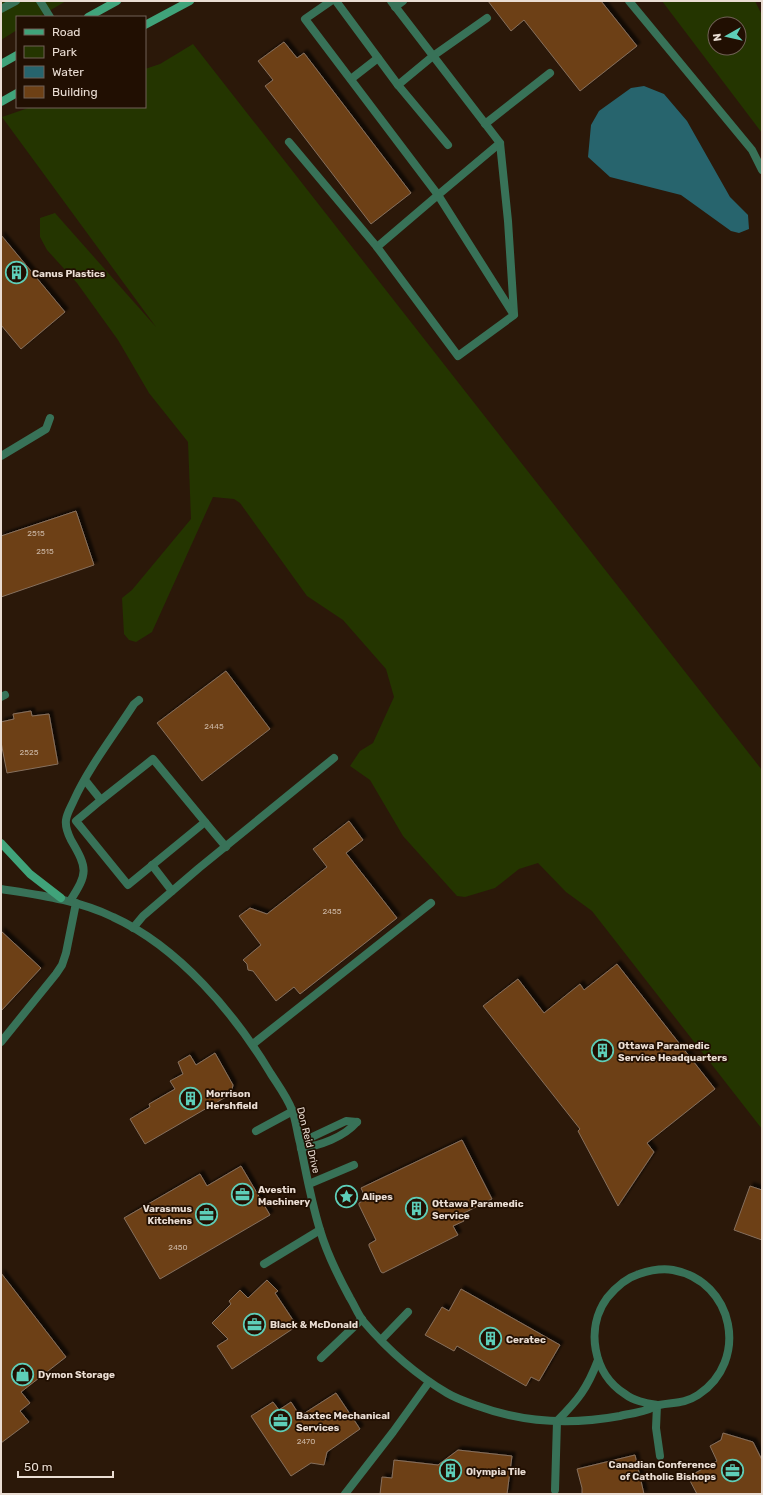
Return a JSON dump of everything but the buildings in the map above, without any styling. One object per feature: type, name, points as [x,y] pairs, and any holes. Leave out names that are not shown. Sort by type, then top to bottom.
[{"type":"main road","points":[[90,16],[117,1]]},
{"type":"main road","points":[[146,24],[190,1]]},
{"type":"main road","points":[[1,64],[16,56]]},
{"type":"main road","points":[[1,102],[16,94]]},
{"type":"main road","points":[[1,843],[30,874],[61,898]]},
{"type":"street","points":[[1,9],[16,1]]},
{"type":"street","points":[[40,1],[49,16]]},
{"type":"street","points":[[332,1],[305,19],[438,195],[514,315]]},
{"type":"street","points":[[336,1],[398,85],[448,145]]},
{"type":"street","points":[[403,1],[393,4],[500,143],[508,221],[514,315]]},
{"type":"street","points":[[629,1],[752,150],[762,170]]},
{"type":"street","points":[[398,85],[433,56],[487,18]]},
{"type":"street","points":[[351,79],[378,58]]},
{"type":"street","points":[[485,124],[550,73]]},
{"type":"street","points":[[289,142],[376,247],[458,356],[514,315]]},
{"type":"street","points":[[376,247],[500,143]]},
{"type":"street","points":[[1,456],[46,429],[50,418]]},
{"type":"street","points":[[1,1042],[62,965],[73,902],[84,874],[82,860],[68,835],[66,822],[80,787],[134,704],[139,700]]},
{"type":"street","points":[[133,928],[143,916],[172,891],[334,758]]},
{"type":"street","points":[[205,822],[128,885],[76,821],[154,759],[226,847]]},
{"type":"street","points":[[85,780],[101,800]]},
{"type":"street","points":[[152,865],[172,891]]},
{"type":"street","name":"Don Reid Drive","points":[[1,889],[61,898],[114,917],[143,933],[180,962],[227,1012],[253,1044],[293,1111],[320,1230],[331,1263],[362,1319],[398,1358],[429,1382],[456,1398],[497,1413],[531,1420],[586,1421],[621,1416],[657,1405]]},
{"type":"street","points":[[253,1044],[431,903]]},
{"type":"street","points":[[256,1131],[293,1111]]},
{"type":"street","points":[[346,1121],[356,1122],[349,1130],[314,1146],[301,1148],[312,1137],[346,1121]]},
{"type":"street","points":[[309,1184],[354,1165]]},
{"type":"street","points":[[264,1264],[320,1230]]},
{"type":"street","name":"Don Reid Drive","points":[[653,1270],[671,1270],[688,1274],[703,1283],[716,1296],[725,1312],[730,1329],[729,1348],[723,1367],[712,1384],[696,1396],[677,1404],[657,1405],[644,1403],[624,1394],[608,1379],[598,1360],[594,1344],[595,1328],[601,1306],[615,1288],[632,1276],[653,1270]]},
{"type":"street","points":[[381,1340],[408,1312]]},
{"type":"street","points":[[321,1358],[362,1319]]},
{"type":"street","points":[[555,1490],[557,1421],[578,1400],[591,1379],[598,1360]]},
{"type":"street","points":[[345,1494],[429,1382]]},
{"type":"street","points":[[657,1405],[656,1428],[660,1456]]},
{"type":"green space","points":[[1,1],[66,1],[41,16],[16,16],[16,31],[1,40]]},
{"type":"green space","points":[[662,1],[755,1],[762,15],[762,133]]},
{"type":"green space","points":[[193,44],[762,770],[762,1129],[592,911],[566,892],[538,863],[519,869],[495,888],[465,897],[457,896],[403,836],[370,780],[350,766],[360,751],[373,743],[394,697],[386,669],[343,620],[307,596],[240,503],[234,499],[213,497],[152,632],[136,642],[129,640],[124,634],[122,598],[132,590],[191,519],[188,442],[149,393],[118,340],[77,283],[47,250],[40,237],[40,218],[55,213],[156,327],[2,117],[28,108],[146,108],[146,69],[160,64]]},
{"type":"water","points":[[644,86],[664,94],[687,121],[730,197],[748,215],[749,229],[739,233],[731,231],[681,195],[610,177],[588,157],[591,125],[599,111],[631,88]]},
{"type":"place","name":"Canus Plastics","points":[[17,273]]},
{"type":"place","name":"Ottawa Paramedic Service Headquarters","points":[[602,1051]]},
{"type":"place","name":"Morrison Hershfield","points":[[190,1099]]},
{"type":"place","name":"Avestin Machinery","points":[[243,1195]]},
{"type":"place","name":"Alipes","points":[[347,1196]]},
{"type":"place","name":"Ottawa Paramedic Service","points":[[417,1209]]},
{"type":"place","name":"Varasmus Kitchens","points":[[207,1214]]},
{"type":"place","name":"Black & McDonald","points":[[255,1324]]},
{"type":"place","name":"Ceratec","points":[[491,1339]]},
{"type":"place","name":"Dymon Storage","points":[[22,1374]]},
{"type":"place","name":"Baxtec Mechanical Services","points":[[280,1421]]},
{"type":"place","name":"Canadian Conference of Catholic Bishops","points":[[732,1470]]},
{"type":"place","name":"Olympia Tile","points":[[451,1471]]}]
